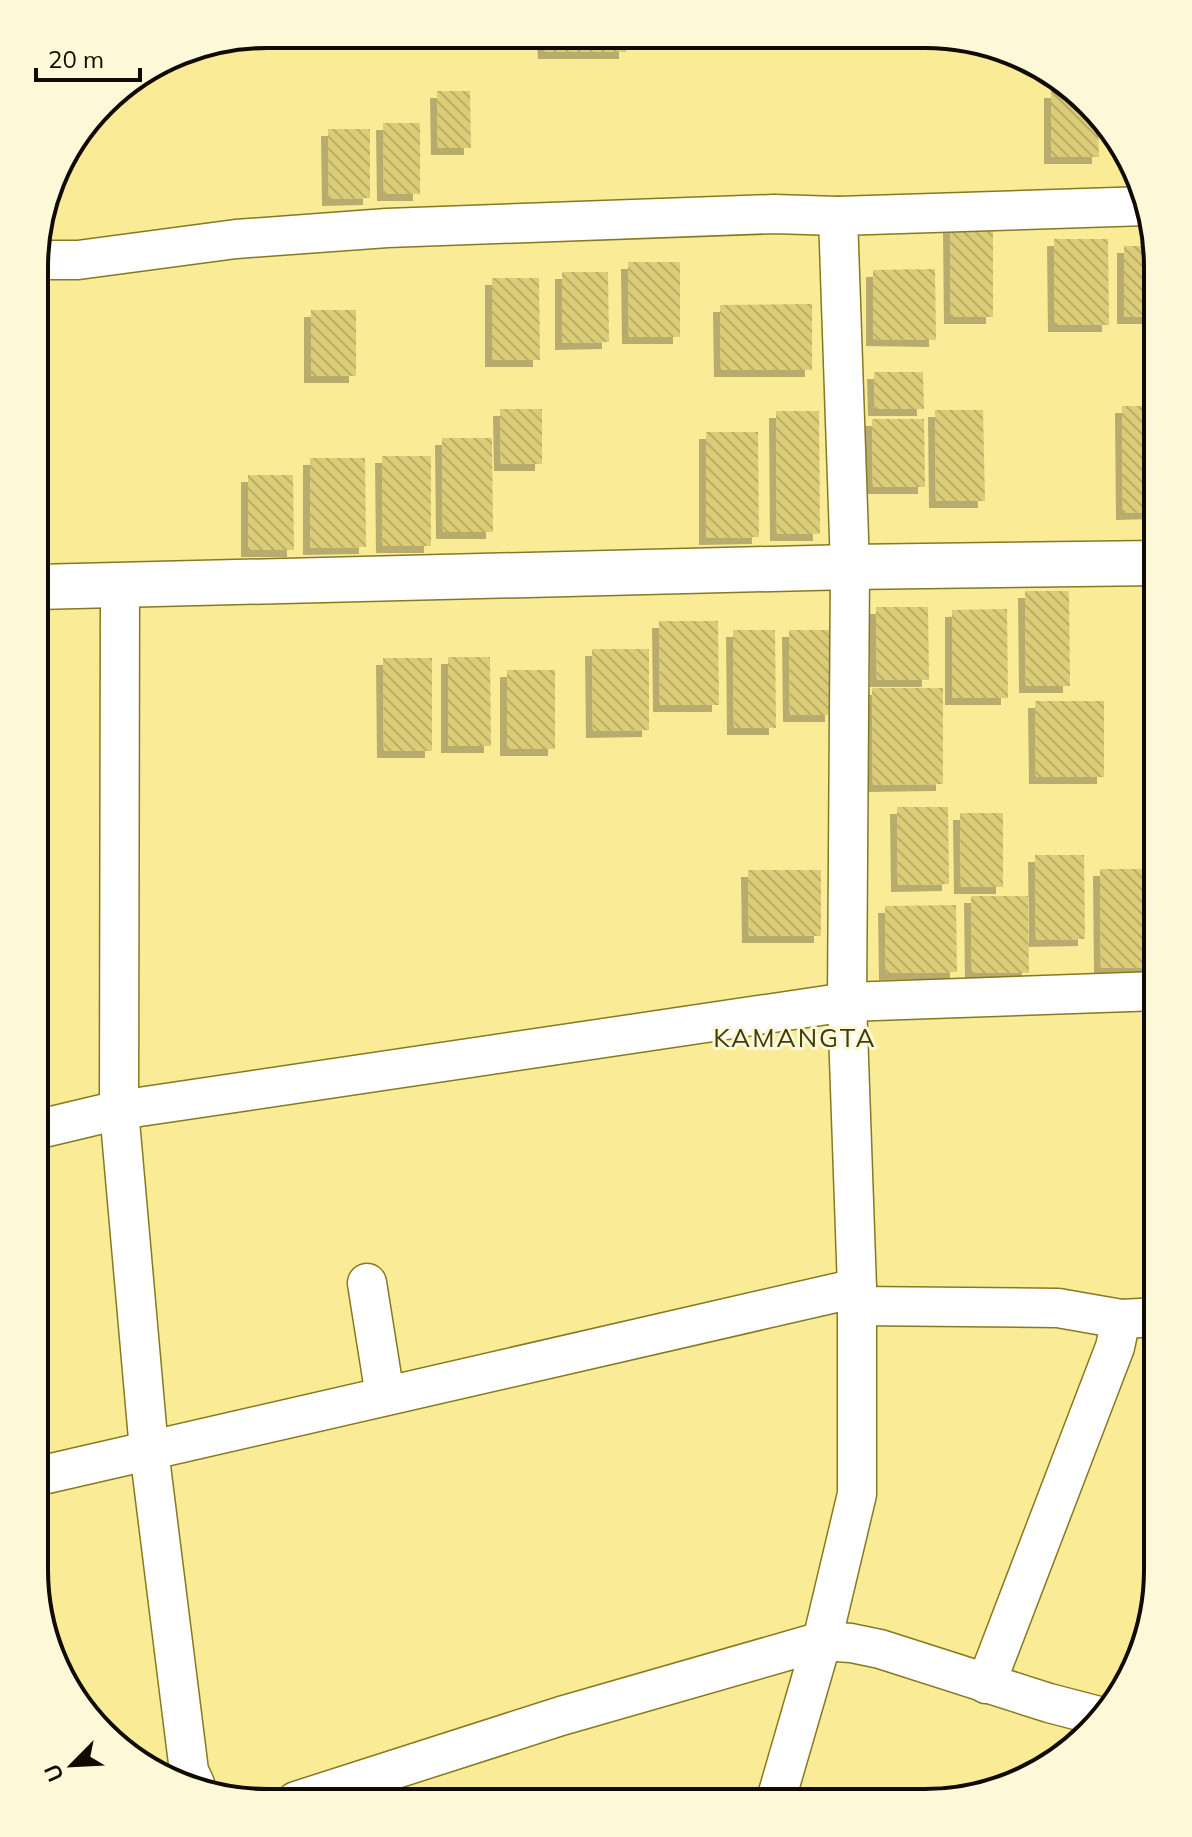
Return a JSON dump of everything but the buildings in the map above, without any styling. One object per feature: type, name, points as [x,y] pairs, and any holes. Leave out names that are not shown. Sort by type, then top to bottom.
[{"type":"main road","points":[[48,587],[850,567],[1144,563]]},
{"type":"street","points":[[48,260],[78,260],[236,239],[387,228],[759,214],[838,216],[1135,206]]},
{"type":"street","points":[[779,1789],[822,1641],[857,1494],[857,1297],[847,1002],[850,567],[838,216]]},
{"type":"street","points":[[120,584],[119,1110],[149,1450],[191,1775]]},
{"type":"street","points":[[48,1127],[119,1110],[847,1002],[1144,991]]},
{"type":"street","points":[[367,1283],[385,1396]]},
{"type":"street","points":[[48,1474],[385,1396],[857,1297],[1058,1308],[1139,1318]]},
{"type":"street","points":[[986,1684],[1115,1347],[1139,1318]]},
{"type":"street","points":[[333,1789],[561,1716],[822,1641],[880,1649],[1090,1714]]},
{"type":"district","name":"KAMANGTA","points":[[795,1037]]}]
